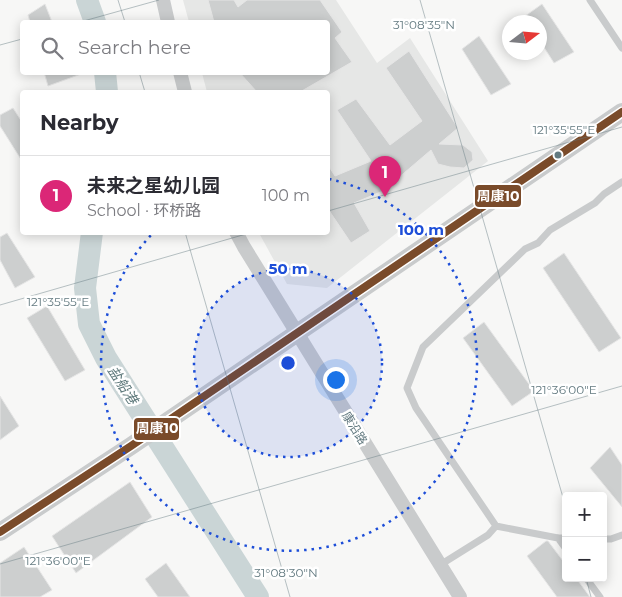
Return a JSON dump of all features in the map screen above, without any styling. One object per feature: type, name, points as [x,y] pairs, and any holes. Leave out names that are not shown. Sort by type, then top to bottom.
[{"type":"street","points":[[163,0],[168,20]]},
{"type":"street","points":[[181,75],[184,90]]},
{"type":"street","points":[[0,532],[183,411],[622,112]]},
{"type":"street","name":"康沿路","points":[[238,235],[460,597]]},
{"type":"lane","points":[[590,0],[622,48]]},
{"type":"lane","points":[[562,538],[496,526],[416,408],[407,388],[424,347],[525,249],[538,243],[550,230],[595,203],[604,194],[622,182]]},
{"type":"lane","points":[[440,565],[488,535],[496,526]]},
{"type":"lane","points":[[607,538],[622,535]]},
{"type":"lane","points":[[558,538],[562,544]]},
{"type":"lane","points":[[589,582],[600,597]]},
{"type":"shaded area","points":[[183,0],[336,0],[377,63],[410,38],[488,161],[327,288],[287,284],[260,235],[330,235],[330,90],[206,90],[203,75],[330,75],[330,20],[188,20]]},
{"type":"building","points":[[208,0],[234,0],[238,7],[247,0],[320,0],[342,32],[335,38],[352,62],[330,75],[330,20],[213,20]]},
{"type":"building","points":[[45,4],[51,20],[29,20],[28,15]]},
{"type":"building","points":[[542,4],[574,52],[554,63],[547,52],[547,15],[527,15]]},
{"type":"building","points":[[479,36],[511,84],[491,95],[462,49]]},
{"type":"building","points":[[409,51],[458,128],[439,144],[463,145],[472,152],[473,160],[464,168],[450,167],[438,164],[431,150],[383,191],[354,203],[370,231],[351,243],[330,212],[330,168],[335,176],[371,161],[337,110],[356,99],[390,145],[422,121],[386,68]]},
{"type":"building","points":[[45,75],[78,75],[48,86]]},
{"type":"building","points":[[242,75],[329,75],[303,90],[255,90]]},
{"type":"building","points":[[13,108],[20,119],[20,158],[0,126],[0,115]]},
{"type":"building","points":[[7,233],[35,277],[15,288],[0,260],[0,237]]},
{"type":"building","points":[[564,253],[621,338],[599,352],[543,268]]},
{"type":"building","points":[[47,306],[85,370],[65,381],[27,318]]},
{"type":"building","points":[[484,322],[534,391],[512,406],[463,338]]},
{"type":"building","points":[[0,396],[19,426],[0,440]]},
{"type":"building","points":[[610,447],[622,465],[622,507],[590,468]]},
{"type":"building","points":[[130,482],[152,517],[76,573],[52,536]]},
{"type":"building","points":[[548,541],[562,560],[562,582],[579,582],[590,597],[557,597],[527,556]]},
{"type":"building","points":[[24,547],[52,590],[40,597],[0,597],[0,563]]},
{"type":"building","points":[[166,563],[190,597],[158,597],[145,579]]},
{"type":"waterway","name":"盐船港","points":[[87,0],[94,20]]},
{"type":"waterway","name":"盐船港","points":[[105,75],[107,90]]},
{"type":"waterway","name":"盐船港","points":[[92,235],[85,288],[89,324],[106,358],[258,597]]},
{"type":"transit line","name":"周康10","points":[[0,532],[131,446],[622,112]]},
{"type":"place","name":"未来之星幼儿园","points":[[385,197]]}]
